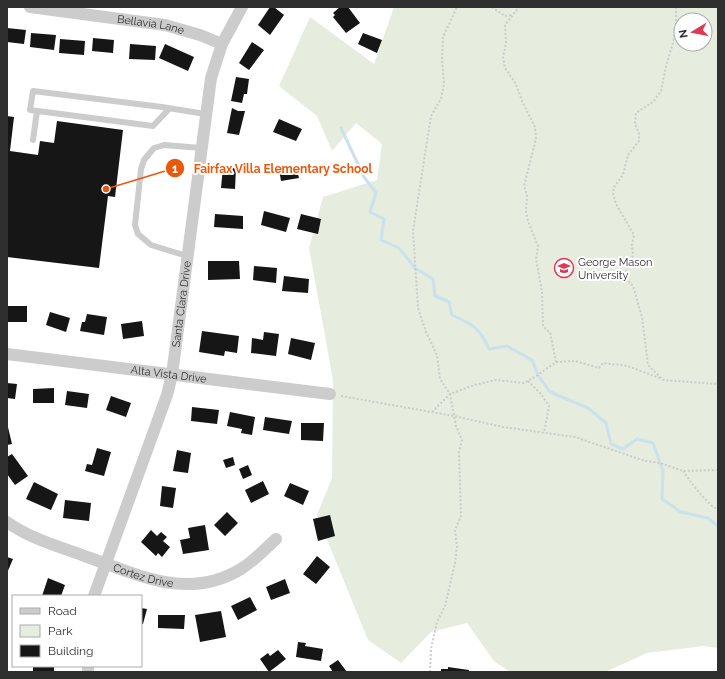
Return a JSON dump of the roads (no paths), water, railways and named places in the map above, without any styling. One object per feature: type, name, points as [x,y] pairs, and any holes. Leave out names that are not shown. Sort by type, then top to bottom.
[{"type":"street","name":"Bellavia Lane","points":[[30,7],[85,10],[165,24],[200,35],[222,44]]},
{"type":"street","name":"Santa Clara Drive","points":[[94,595],[172,375],[211,78],[222,44],[242,7]]},
{"type":"street","name":"Alta Vista Drive","points":[[7,354],[330,394]]},
{"type":"street","name":"Cortez Drive","points":[[7,522],[23,532],[105,563],[160,582],[179,585],[198,584],[221,578],[240,569],[276,539]]},
{"type":"lane","points":[[170,109],[153,126],[30,110],[34,91],[162,107],[206,114]]},
{"type":"lane","points":[[33,140],[37,110]]},
{"type":"lane","points":[[187,256],[151,245],[138,234],[135,225],[141,169],[144,160],[154,148],[164,146],[201,148]]},
{"type":"waterway","points":[[341,128],[364,177],[376,193],[370,212],[384,219],[381,240],[399,248],[415,268],[433,279],[435,296],[449,302],[452,315],[465,321],[479,331],[489,349],[507,346],[532,360],[538,375],[550,392],[588,408],[606,423],[611,444],[623,449],[637,439],[653,443],[663,471],[662,499],[681,512],[708,518],[718,526]]},
{"type":"place","name":"Fairfax Villa Elementary School","points":[[106,189]]},
{"type":"place","name":"George Mason University","points":[[564,268]]}]
